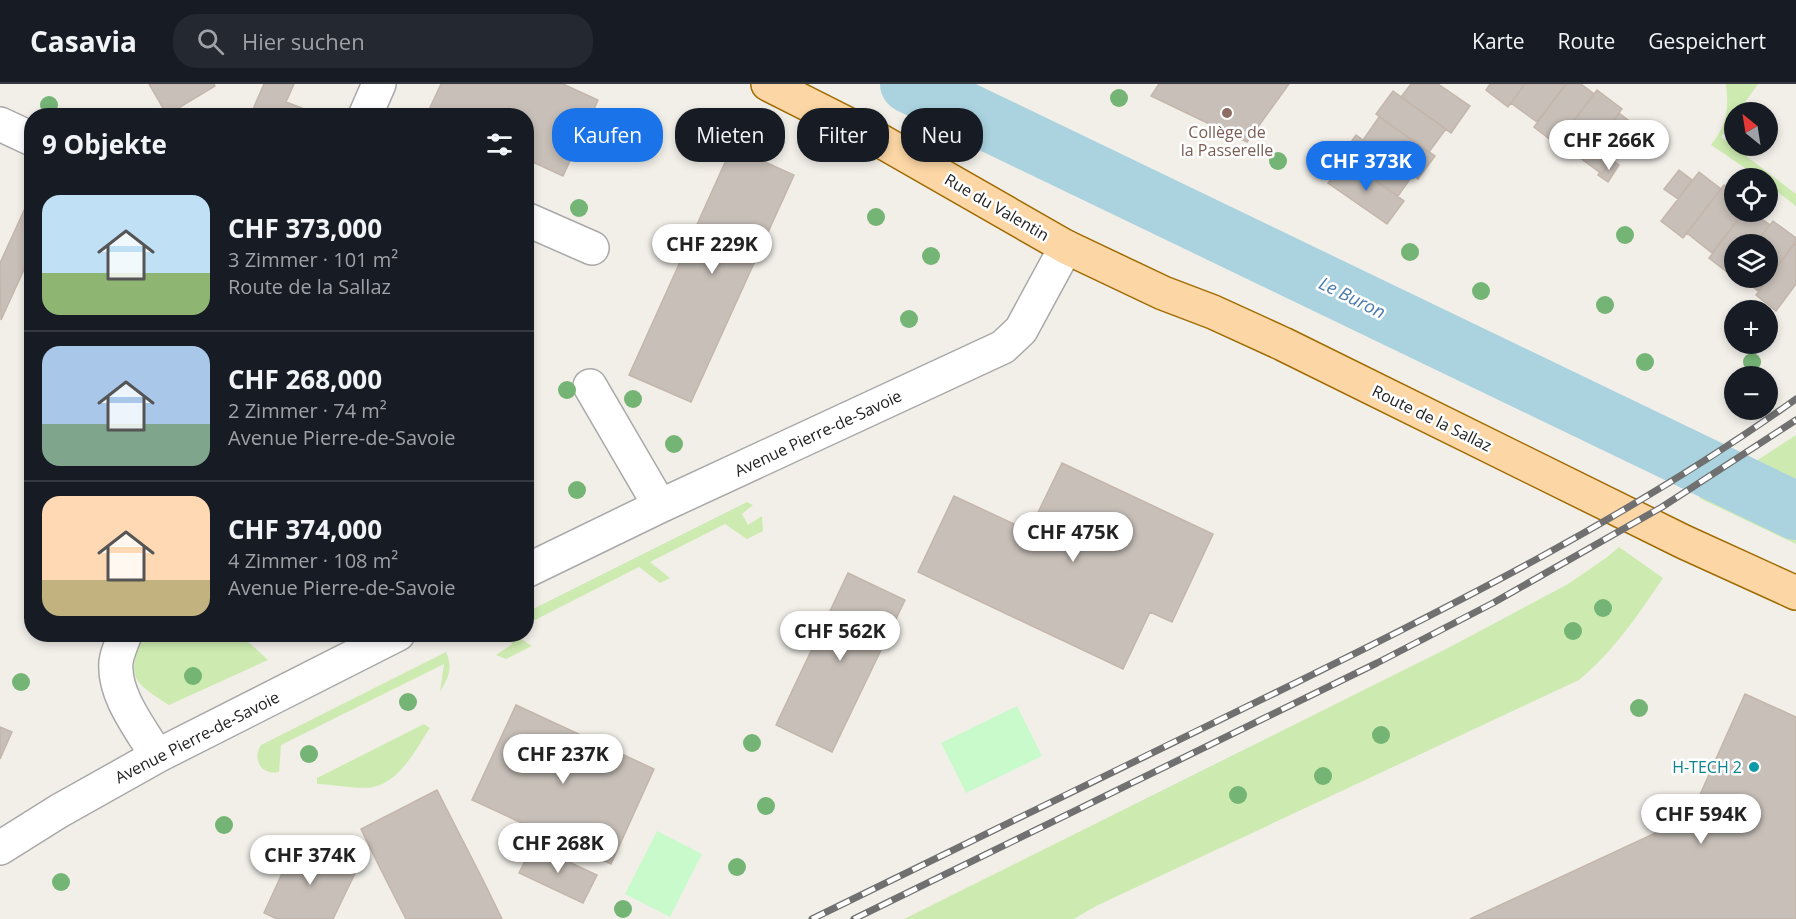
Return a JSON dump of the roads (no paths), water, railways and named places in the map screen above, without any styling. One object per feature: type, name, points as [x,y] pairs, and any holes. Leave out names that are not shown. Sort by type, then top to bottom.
[{"type":"main road","name":"Rue du Valentin","points":[[768,84],[879,140],[1066,247]]},
{"type":"main road","name":"Route de la Sallaz","points":[[1066,247],[1163,293],[1214,312],[1283,344],[1675,538],[1796,593]]},
{"type":"street","points":[[0,124],[24,135]]},
{"type":"street","points":[[534,223],[592,248]]},
{"type":"street","name":"Avenue Pierre-de-Savoie","points":[[534,567],[1003,347],[1021,330],[1066,247]]},
{"type":"street","points":[[590,386],[660,507]]},
{"type":"street","points":[[122,642],[116,661],[117,676],[123,697],[157,756]]},
{"type":"street","name":"Avenue Pierre-de-Savoie","points":[[0,848],[59,811],[157,756],[383,642]]},
{"type":"waterway","name":"Le Buron","points":[[909,84],[1796,511]]},
{"type":"railway","points":[[812,919],[1275,693],[1475,592],[1607,520],[1672,481],[1796,399]]},
{"type":"railway","points":[[854,919],[1377,663],[1493,603],[1662,507],[1796,420]]},
{"type":"place","name":"Collège de la Passerelle","points":[[1227,113]]},
{"type":"place","name":"H-TECH 2","points":[[1754,767]]}]
